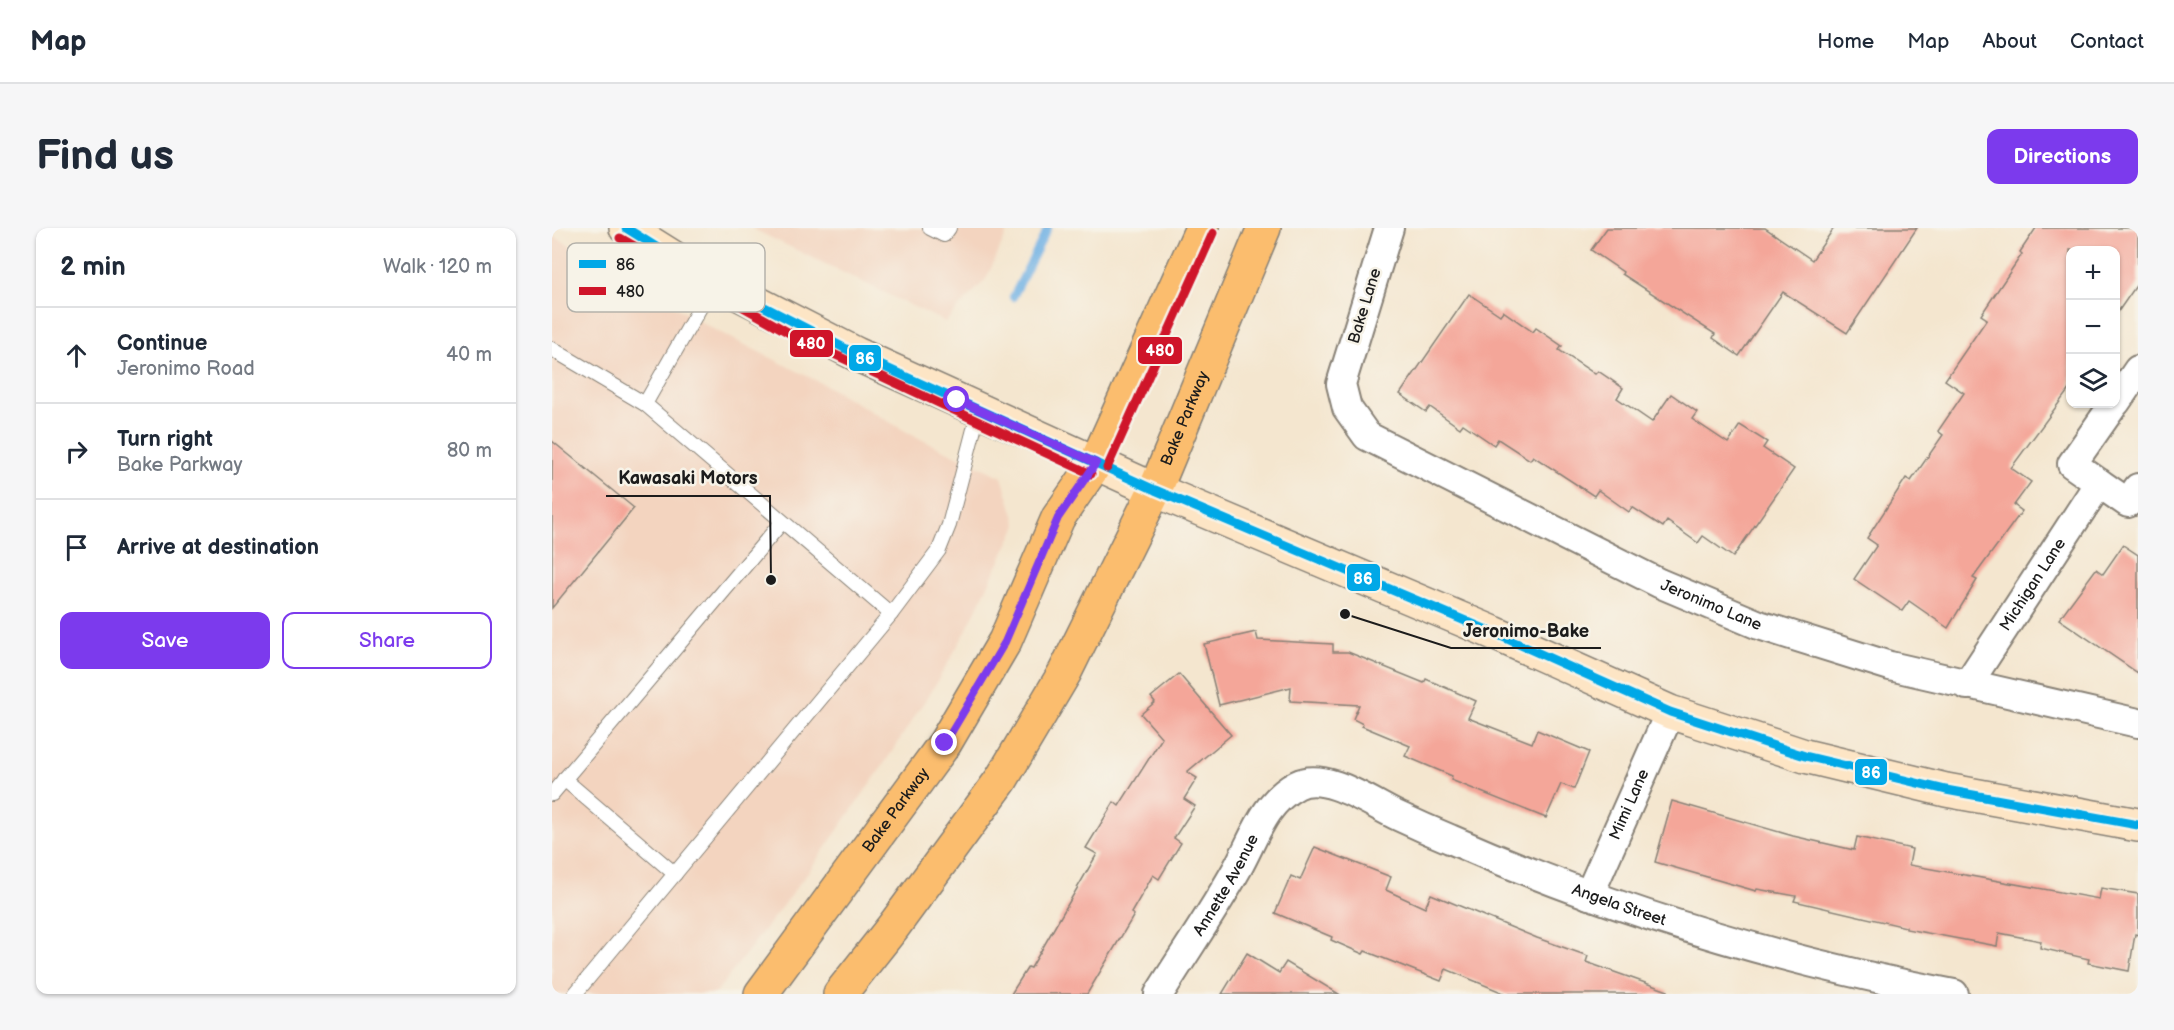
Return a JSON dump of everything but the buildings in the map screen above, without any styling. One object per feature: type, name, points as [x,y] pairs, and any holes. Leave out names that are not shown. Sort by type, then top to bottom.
[{"type":"main road","points":[[626,228],[651,243]]},
{"type":"main road","name":"Bake Parkway","points":[[761,994],[945,743],[1005,642],[1058,518],[1096,463],[1202,228]]},
{"type":"main road","name":"Bake Parkway","points":[[840,994],[893,927],[1001,780],[1065,672],[1155,490],[1264,228]]},
{"type":"main road","points":[[765,307],[856,354],[1155,490],[1484,628],[1670,712],[1805,756],[1946,790],[2138,825]]},
{"type":"street","name":"Bake Lane","points":[[1341,384],[1389,228]]},
{"type":"street","points":[[2120,396],[2138,370]]},
{"type":"street","name":"Jeronimo Lane","points":[[1341,384],[1347,408],[1367,436],[1383,447],[1659,583],[1759,625],[1890,666],[2138,723]]},
{"type":"street","points":[[2111,408],[2072,464],[2128,503],[2138,488]]},
{"type":"street","name":"Michigan Lane","points":[[1967,685],[2100,483]]},
{"type":"street","name":"Mimi Lane","points":[[1589,895],[1670,712]]},
{"type":"street","name":"Angela Street","points":[[1299,783],[1326,783],[1350,791],[1397,816],[1517,868],[1589,895],[1793,958],[1954,994]]},
{"type":"street","name":"Annette Avenue","points":[[1159,994],[1237,869],[1264,817],[1279,797],[1299,783]]},
{"type":"lane","points":[[930,228],[944,235],[949,228]]},
{"type":"lane","points":[[645,404],[697,312]]},
{"type":"lane","points":[[552,349],[645,404],[891,614]]},
{"type":"lane","points":[[575,994],[891,614],[939,550],[949,525],[954,497],[979,410]]},
{"type":"lane","points":[[552,794],[782,522]]},
{"type":"lane","points":[[564,779],[675,874]]},
{"type":"shaded area","points":[[751,228],[1009,228],[986,279],[945,322]]},
{"type":"shaded area","points":[[552,235],[567,244],[567,312],[684,312],[825,385],[914,436],[1002,477],[1017,525],[964,635],[935,685],[882,767],[809,871],[715,994],[552,994]]},
{"type":"waterway","points":[[1013,297],[1048,228]]},
{"type":"transit line","name":"86","points":[[626,228],[650,243]]},
{"type":"transit line","name":"480","points":[[1107,468],[1213,233]]},
{"type":"transit line","name":"480","points":[[620,238],[629,243]]},
{"type":"transit line","name":"86","points":[[765,307],[856,354],[1155,490],[1494,633],[1670,712],[1805,756],[1946,790],[2138,825]]},
{"type":"transit line","name":"480","points":[[752,312],[793,335],[1091,474]]},
{"type":"place","name":"Kawasaki Motors","points":[[771,580]]},
{"type":"place","name":"Jeronimo-Bake","points":[[1345,614]]},
{"type":"route","points":[[945,743],[1005,642],[1058,518],[1096,463],[957,400]]}]
